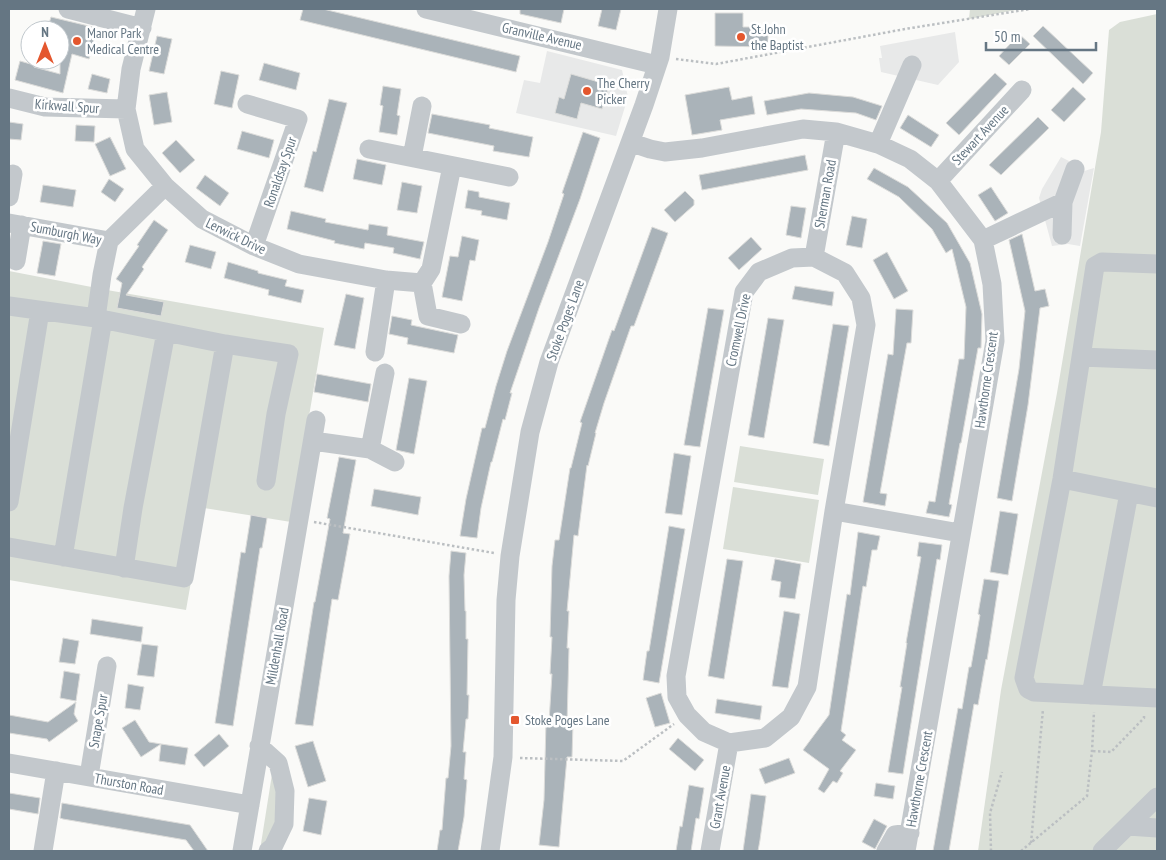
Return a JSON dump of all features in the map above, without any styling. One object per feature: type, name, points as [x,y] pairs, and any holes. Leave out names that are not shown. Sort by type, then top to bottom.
[{"type":"street","points":[[68,9],[142,28]]},
{"type":"street","name":"Lerwick Drive","points":[[146,9],[131,69],[126,109],[136,148],[165,186],[202,219],[254,246],[299,264],[386,280],[422,283]]},
{"type":"street","name":"Granville Avenue","points":[[426,9],[457,12],[659,61]]},
{"type":"street","name":"Stoke Poges Lane","points":[[490,851],[503,757],[506,600],[510,556],[530,432],[550,362],[632,143],[659,61],[668,9]]},
{"type":"street","points":[[878,144],[912,64]]},
{"type":"street","name":"Stewart Avenue","points":[[938,181],[1022,90]]},
{"type":"street","name":"Kirkwall Spur","points":[[9,98],[45,107],[126,109]]},
{"type":"street","name":"Ronaldsay Spur","points":[[247,104],[298,119],[254,246]]},
{"type":"street","points":[[412,157],[422,106]]},
{"type":"street","name":"Hawthorne Crescent","points":[[632,143],[650,150],[665,152],[702,148],[803,129],[836,132],[878,144],[910,159],[938,181],[983,240],[992,284],[995,341],[906,851]]},
{"type":"street","name":"Sherman Road","points":[[814,257],[836,132]]},
{"type":"street","points":[[369,149],[509,178]]},
{"type":"street","points":[[452,166],[432,269],[422,283],[428,316],[461,324]]},
{"type":"street","points":[[1062,235],[1063,202],[1076,169]]},
{"type":"street","points":[[9,197],[13,174]]},
{"type":"street","name":"Sumburgh Way","points":[[63,557],[100,319],[102,275],[109,241],[165,186]]},
{"type":"street","points":[[983,240],[1063,202]]},
{"type":"street","name":"Sumburgh Way","points":[[16,262],[16,224],[109,241]]},
{"type":"street","points":[[729,743],[765,738],[791,716],[807,687],[834,511],[866,325],[861,298],[845,273],[814,257]]},
{"type":"street","name":"Cromwell Drive","points":[[729,743],[704,732],[687,715],[677,697],[676,676],[744,292],[759,272],[792,258],[814,257]]},
{"type":"street","points":[[1151,698],[1034,692],[1028,689],[1024,678],[1062,479],[1095,266],[1102,262],[1157,264]]},
{"type":"street","points":[[375,352],[386,280]]},
{"type":"street","points":[[9,306],[100,319],[225,344],[289,354],[276,414],[266,481]]},
{"type":"street","points":[[9,502],[40,311]]},
{"type":"street","points":[[124,568],[133,508],[166,332]]},
{"type":"street","points":[[9,547],[184,578],[225,344]]},
{"type":"street","points":[[1081,357],[1157,360]]},
{"type":"street","points":[[370,449],[385,373]]},
{"type":"street","name":"Mildenhall Road","points":[[242,851],[316,420]]},
{"type":"street","points":[[313,441],[370,449],[395,462]]},
{"type":"street","points":[[1062,479],[1157,498]]},
{"type":"street","points":[[1093,695],[1129,492]]},
{"type":"street","points":[[834,511],[960,534]]},
{"type":"street","name":"Snape Spur","points":[[89,776],[107,666]]},
{"type":"street","name":"Grant Avenue","points":[[710,851],[729,743]]},
{"type":"street","points":[[259,746],[278,763],[285,790],[284,824],[273,847],[268,851]]},
{"type":"street","name":"Thurston Road","points":[[9,763],[250,805]]},
{"type":"street","points":[[43,851],[56,771]]},
{"type":"street","points":[[1102,851],[1157,797]]},
{"type":"street","points":[[1128,826],[1157,828]]},
{"type":"street","points":[[886,851],[895,835],[910,833]]},
{"type":"path","points":[[659,61],[716,64],[905,29],[1030,9]]},
{"type":"path","points":[[300,519],[510,556]]},
{"type":"path","points":[[1031,843],[1045,693]]},
{"type":"path","points":[[1022,851],[1087,796],[1092,751],[1093,695]]},
{"type":"path","points":[[1092,751],[1111,752],[1144,718],[1151,698]]},
{"type":"path","points":[[503,757],[623,761],[687,715]]},
{"type":"path","points":[[991,851],[990,813],[1002,772]]},
{"type":"shaded area","points":[[970,9],[1020,9],[969,19]]},
{"type":"shaded area","points":[[1157,14],[1157,851],[978,851],[1001,690],[1057,393],[1101,132],[1109,30],[1120,22]]},
{"type":"shaded area","points":[[955,32],[959,62],[938,85],[881,72],[879,58],[882,58],[880,46]]},
{"type":"shaded area","points":[[547,51],[622,70],[628,97],[616,136],[516,113],[524,80],[540,83]]},
{"type":"shaded area","points":[[1061,157],[1079,166],[1081,172],[1094,168],[1080,246],[1068,244],[1052,246],[1039,198],[1042,189]]},
{"type":"shaded area","points":[[9,271],[324,328],[291,522],[204,508],[186,610],[9,580]]},
{"type":"shaded area","points":[[740,446],[824,459],[818,495],[734,482]]},
{"type":"shaded area","points":[[733,487],[819,500],[809,563],[723,549]]},
{"type":"shaded area","points":[[273,768],[282,817],[260,850]]},
{"type":"building","points":[[303,9],[323,9],[520,56],[516,72],[300,20]]},
{"type":"building","points":[[520,9],[564,9],[561,23],[520,14]]},
{"type":"building","points":[[602,9],[621,9],[616,30],[598,26]]},
{"type":"building","name":"St John the Baptist","points":[[715,13],[743,13],[743,27],[768,27],[768,47],[715,46]]},
{"type":"building","points":[[51,17],[64,20],[50,20]]},
{"type":"building","points":[[70,22],[97,28],[89,59],[72,54],[70,63]]},
{"type":"building","points":[[1043,26],[1093,73],[1083,84],[1033,36]]},
{"type":"building","points":[[1019,34],[1030,44],[1009,65],[999,56]]},
{"type":"building","points":[[157,36],[172,39],[164,74],[149,71]]},
{"type":"building","points":[[20,61],[20,70],[45,70],[60,74],[60,70],[68,70],[63,93],[15,80]]},
{"type":"building","points":[[264,63],[300,73],[296,90],[259,80]]},
{"type":"building","points":[[221,71],[239,75],[232,108],[214,104]]},
{"type":"building","points":[[995,73],[1007,84],[959,135],[946,123]]},
{"type":"building","points":[[92,74],[110,79],[107,93],[88,89]]},
{"type":"building","name":"The Cherry Picker","points":[[571,74],[609,85],[602,109],[581,103],[577,119],[555,113],[559,97],[564,99]]},
{"type":"building","points":[[383,86],[401,89],[397,115],[400,116],[397,135],[379,132],[383,106],[380,105]]},
{"type":"building","points":[[729,87],[732,100],[752,96],[755,114],[720,120],[722,130],[692,135],[685,95]]},
{"type":"building","points":[[1073,87],[1086,99],[1064,122],[1051,110]]},
{"type":"building","points":[[167,92],[172,122],[154,125],[149,95]]},
{"type":"building","points":[[809,93],[853,97],[882,106],[876,120],[856,113],[801,109],[767,115],[764,101]]},
{"type":"building","points":[[329,99],[347,103],[323,192],[304,187],[313,151],[316,152]]},
{"type":"building","points":[[432,114],[490,125],[489,128],[533,137],[529,157],[493,151],[494,146],[428,133]]},
{"type":"building","points":[[908,115],[939,135],[931,147],[900,128]]},
{"type":"building","points":[[1038,117],[1049,128],[1001,175],[989,165]]},
{"type":"building","points":[[9,122],[23,124],[21,140],[9,139]]},
{"type":"building","points":[[76,125],[95,126],[94,142],[75,141]]},
{"type":"building","points":[[242,131],[274,140],[269,158],[237,149]]},
{"type":"building","points":[[583,132],[600,138],[510,393],[512,393],[505,420],[503,419],[491,462],[481,508],[477,538],[460,536],[466,499],[482,428],[485,428],[507,351],[548,242],[564,194],[562,193]]},
{"type":"building","points":[[110,137],[126,169],[110,176],[95,144]]},
{"type":"building","points":[[176,140],[195,160],[180,173],[162,153]]},
{"type":"building","points":[[805,155],[808,170],[702,190],[699,175]]},
{"type":"building","points":[[357,159],[386,165],[382,185],[353,179]]},
{"type":"building","points":[[874,168],[908,187],[947,223],[970,263],[982,314],[981,348],[978,348],[960,443],[949,504],[952,505],[949,517],[926,513],[929,501],[935,502],[959,359],[964,359],[966,307],[952,249],[946,253],[932,229],[899,197],[867,179]]},
{"type":"building","points":[[205,175],[229,193],[220,206],[196,188]]},
{"type":"building","points":[[109,179],[124,189],[115,202],[101,192]]},
{"type":"building","points":[[402,182],[422,186],[417,213],[397,210]]},
{"type":"building","points":[[43,185],[76,190],[73,207],[40,202]]},
{"type":"building","points":[[991,187],[1008,213],[995,221],[978,195]]},
{"type":"building","points":[[468,190],[479,192],[479,197],[510,203],[507,220],[481,215],[482,211],[465,208]]},
{"type":"building","points":[[685,191],[694,200],[694,205],[675,222],[664,210]]},
{"type":"building","points":[[791,206],[806,208],[801,238],[786,235]]},
{"type":"building","points":[[291,211],[326,219],[325,222],[368,230],[369,224],[388,227],[387,235],[424,242],[420,259],[393,253],[394,248],[365,243],[364,249],[334,243],[335,241],[287,229]]},
{"type":"building","points":[[852,216],[867,219],[862,248],[846,245]]},
{"type":"building","points":[[154,220],[168,230],[142,267],[144,269],[126,295],[164,302],[161,316],[117,308],[122,283],[116,279]]},
{"type":"building","points":[[652,227],[668,233],[634,326],[631,326],[604,403],[587,465],[578,536],[574,535],[567,611],[569,611],[567,648],[569,648],[567,723],[573,723],[572,757],[567,757],[559,847],[539,845],[544,800],[546,721],[549,722],[552,674],[550,674],[552,637],[550,637],[552,566],[555,540],[559,540],[570,468],[582,423],[580,422],[612,330],[614,331]]},
{"type":"building","points":[[1022,234],[1035,291],[1045,289],[1049,306],[1040,308],[1028,405],[1012,501],[997,498],[1019,369],[1025,311],[1009,240]]},
{"type":"building","points":[[462,236],[479,240],[475,261],[470,260],[462,301],[442,297],[450,256],[458,257]]},
{"type":"building","points":[[751,237],[762,249],[739,270],[728,258]]},
{"type":"building","points":[[43,241],[61,244],[55,276],[37,273]]},
{"type":"building","points":[[190,245],[216,252],[211,269],[185,262]]},
{"type":"building","points":[[887,252],[908,291],[894,299],[873,260]]},
{"type":"building","points":[[228,262],[258,271],[258,273],[287,280],[285,286],[304,290],[301,303],[268,295],[269,290],[224,278]]},
{"type":"building","points":[[795,286],[834,292],[832,306],[792,299]]},
{"type":"building","points":[[346,294],[364,298],[355,349],[334,345]]},
{"type":"building","points":[[708,308],[724,310],[700,447],[684,445]]},
{"type":"building","points":[[896,309],[913,310],[911,343],[907,343],[880,493],[887,494],[885,506],[863,502],[888,354],[893,355]]},
{"type":"building","points":[[392,316],[412,320],[411,325],[458,335],[454,353],[407,344],[408,338],[389,334]]},
{"type":"building","points":[[768,318],[784,320],[764,438],[748,435]]},
{"type":"building","points":[[833,324],[849,326],[829,446],[813,443]]},
{"type":"building","points":[[317,374],[371,384],[368,402],[314,392]]},
{"type":"building","points":[[409,378],[427,381],[414,454],[396,450]]},
{"type":"building","points":[[674,453],[691,456],[682,515],[665,513]]},
{"type":"building","points":[[339,457],[356,460],[343,533],[350,534],[338,600],[332,599],[313,726],[295,724],[314,602],[330,519],[327,518]]},
{"type":"building","points":[[374,489],[421,497],[418,515],[371,506]]},
{"type":"building","points":[[1000,511],[1018,514],[1008,575],[990,572]]},
{"type":"building","points":[[251,515],[267,518],[262,548],[260,548],[233,726],[215,723],[241,552],[245,553]]},
{"type":"building","points":[[669,526],[685,529],[659,683],[643,680]]},
{"type":"building","points":[[858,532],[880,536],[877,550],[872,550],[866,587],[863,586],[841,731],[846,735],[842,740],[856,750],[840,771],[843,773],[837,783],[833,781],[824,793],[818,789],[829,769],[803,750],[829,715],[847,594],[850,595]]},
{"type":"building","points":[[919,542],[942,545],[940,560],[937,559],[903,774],[888,772],[902,687],[900,687],[906,643],[921,557],[917,556]]},
{"type":"building","points":[[451,551],[466,553],[464,575],[466,639],[468,639],[467,695],[469,695],[468,719],[466,719],[463,752],[466,752],[464,779],[467,780],[464,817],[458,851],[437,851],[440,830],[442,830],[446,778],[448,778],[451,746],[449,576]]},
{"type":"building","points":[[727,559],[743,561],[724,679],[708,676]]},
{"type":"building","points":[[775,559],[801,564],[795,599],[779,597],[781,582],[771,580]]},
{"type":"building","points":[[984,579],[999,581],[987,660],[978,705],[974,704],[949,851],[933,851],[958,708],[962,709],[969,667],[971,667]]},
{"type":"building","points":[[784,611],[800,614],[788,688],[772,686]]},
{"type":"building","points":[[92,619],[143,627],[141,642],[90,634]]},
{"type":"building","points":[[63,638],[79,641],[75,664],[59,662]]},
{"type":"building","points":[[142,644],[158,646],[154,677],[137,675]]},
{"type":"building","points":[[64,671],[80,674],[76,701],[60,698]]},
{"type":"building","points":[[128,684],[144,687],[140,710],[125,708]]},
{"type":"building","points":[[661,693],[670,723],[655,727],[646,698]]},
{"type":"building","points":[[717,699],[762,706],[760,720],[715,713]]},
{"type":"building","points":[[76,702],[74,714],[78,721],[49,742],[47,739],[9,733],[9,715],[48,722]]},
{"type":"building","points":[[135,720],[149,742],[161,744],[141,757],[122,728]]},
{"type":"building","points":[[219,734],[229,746],[204,767],[194,755]]},
{"type":"building","points":[[678,738],[704,760],[695,771],[669,749]]},
{"type":"building","points":[[313,741],[326,781],[308,787],[295,746]]},
{"type":"building","points":[[161,744],[188,748],[185,765],[159,761]]},
{"type":"building","points":[[789,758],[795,773],[765,784],[759,769]]},
{"type":"building","points":[[876,783],[895,786],[893,799],[874,796]]},
{"type":"building","points":[[689,785],[704,788],[699,819],[696,818],[691,851],[676,851],[680,826],[682,827]]},
{"type":"building","points":[[9,793],[40,798],[38,814],[9,809]]},
{"type":"building","points":[[751,794],[766,796],[760,840],[758,851],[743,851]]},
{"type":"building","points":[[309,798],[327,801],[321,835],[303,831]]},
{"type":"building","points":[[62,803],[190,825],[208,851],[194,851],[186,840],[63,819],[60,818]]},
{"type":"building","points":[[874,819],[887,826],[875,849],[862,842]]},
{"type":"place","name":"St John the Baptist","points":[[741,37]]},
{"type":"place","name":"Manor Park Medical Centre","points":[[77,41]]},
{"type":"place","name":"The Cherry Picker","points":[[587,91]]},
{"type":"place","name":"Stoke Poges Lane","points":[[515,720]]}]
